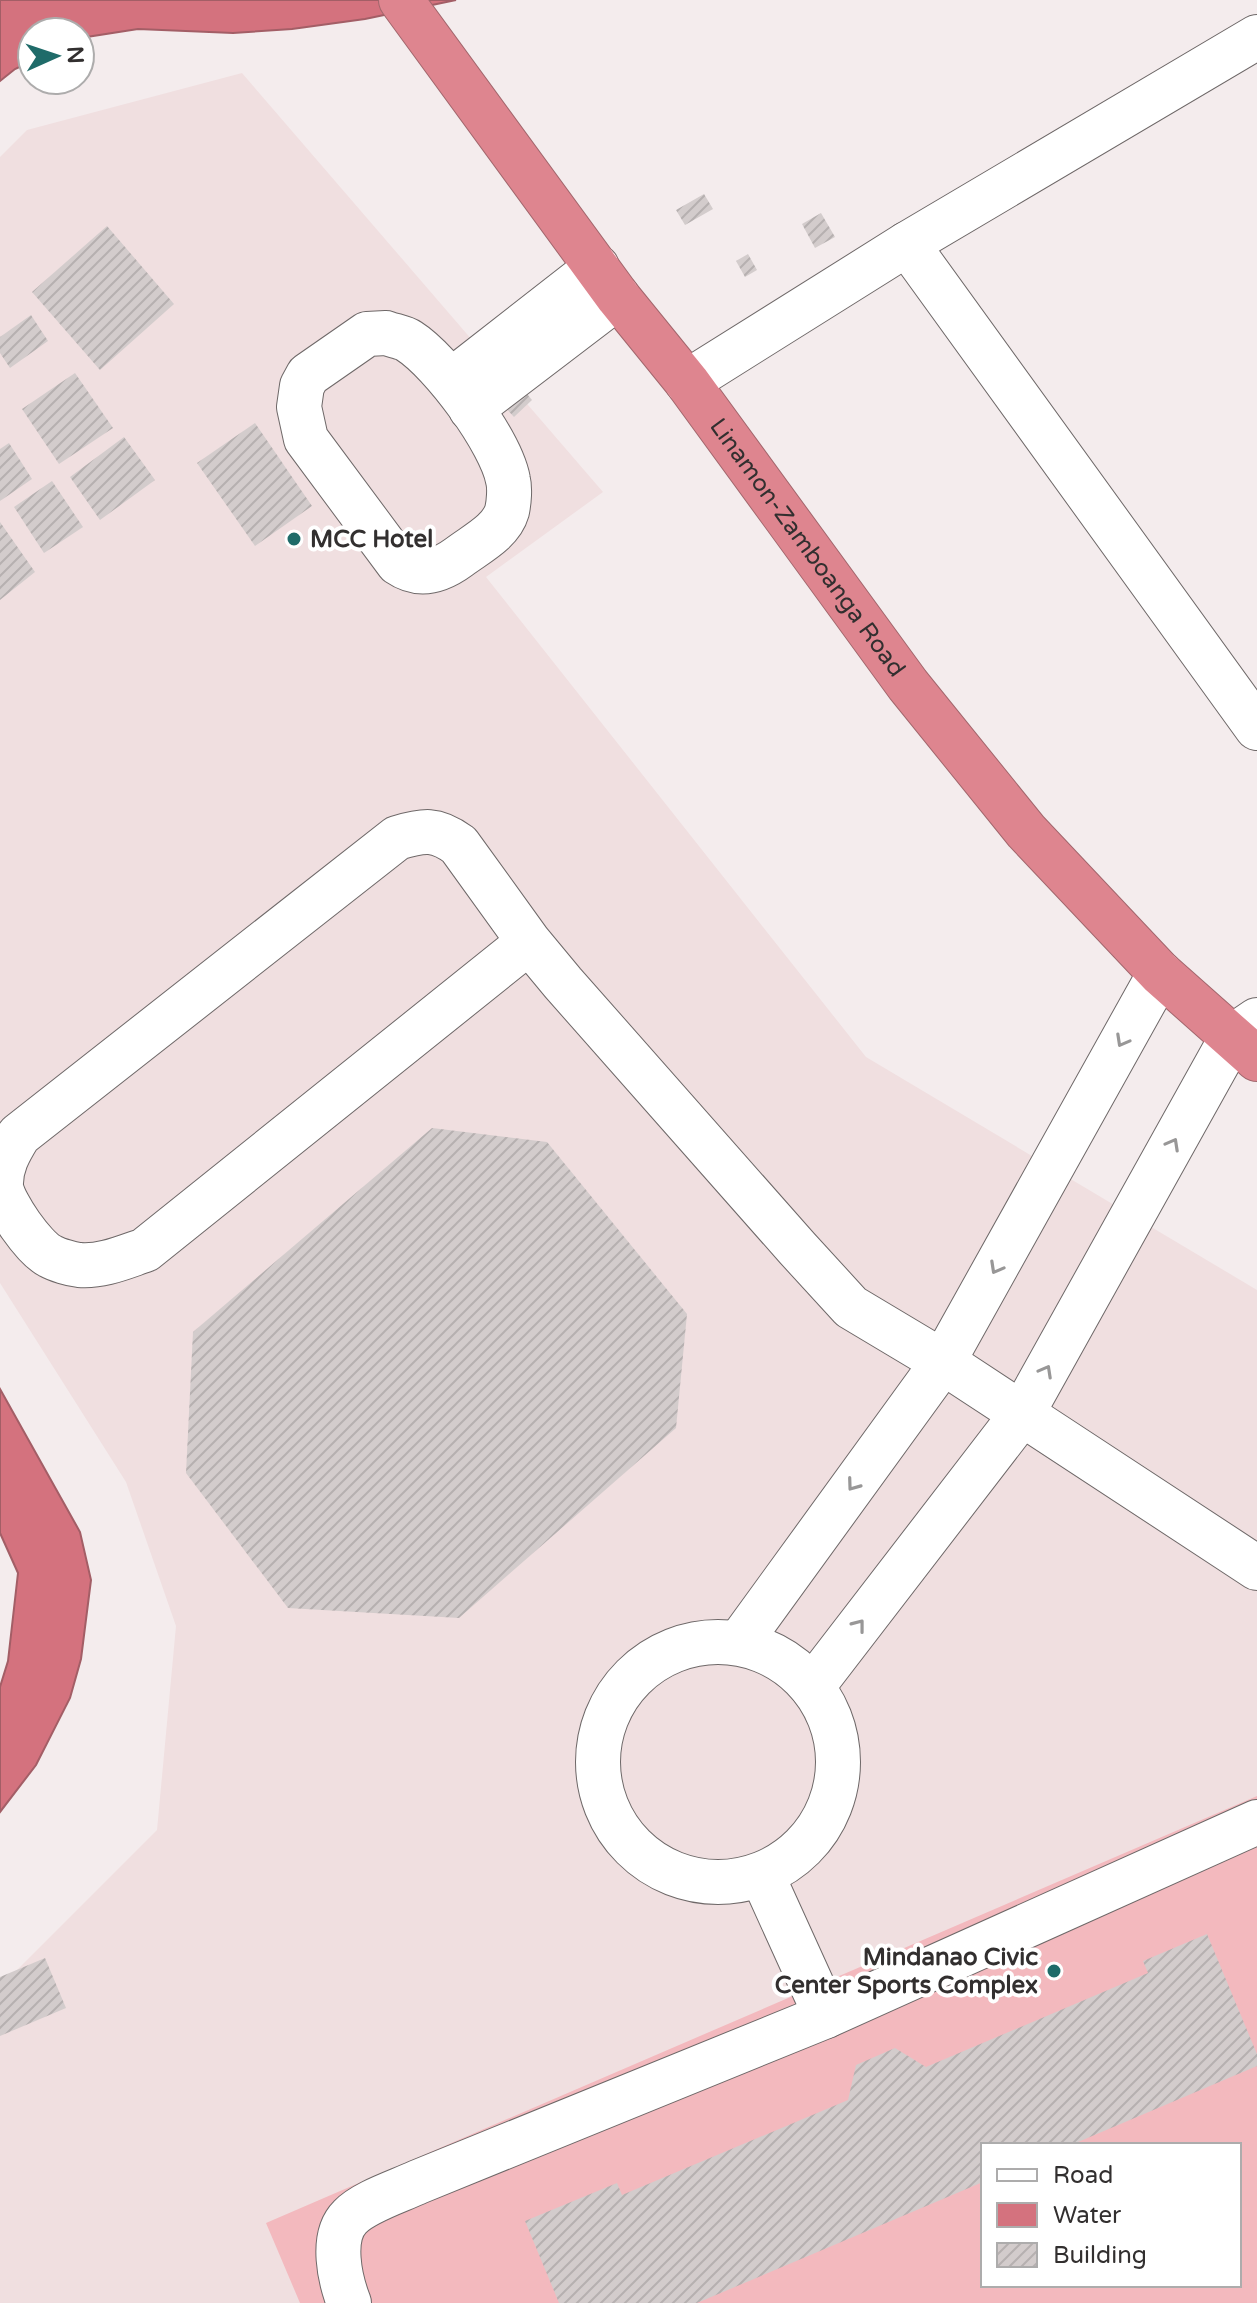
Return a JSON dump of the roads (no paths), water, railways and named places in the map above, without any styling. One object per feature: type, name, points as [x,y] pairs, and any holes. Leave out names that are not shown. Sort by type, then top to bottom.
[{"type":"highway","name":"Linamon-Zamboanga Road","points":[[401,0],[608,282],[687,382],[908,685],[1026,831],[1160,973],[1249,1039]]},
{"type":"lane","points":[[687,382],[907,244],[1257,37]]},
{"type":"lane","points":[[907,244],[1257,728]]},
{"type":"lane","points":[[461,395],[608,282]]},
{"type":"lane","points":[[386,333],[408,340],[461,395],[500,455],[509,481],[507,508],[501,525],[449,564],[429,573],[407,570],[398,563],[306,439],[299,407],[302,386],[308,375],[367,334],[386,333]]},
{"type":"lane","points":[[529,942],[145,1250],[106,1263],[79,1265],[49,1256],[17,1222],[4,1199],[2,1173],[6,1156],[19,1135],[397,838],[421,831],[445,835],[459,845],[529,942],[786,1237],[851,1307],[943,1362],[1257,1568]]},
{"type":"lane","points":[[739,1643],[943,1362],[1160,973]]},
{"type":"lane","points":[[812,1687],[1022,1414],[1249,1039]]},
{"type":"lane","points":[[699,1643],[739,1643],[767,1651],[791,1666],[812,1687],[831,1719],[839,1756],[835,1794],[820,1828],[795,1856],[762,1875],[723,1884],[683,1879],[647,1861],[619,1831],[602,1795],[598,1755],[607,1715],[629,1681],[661,1656],[699,1643]]},
{"type":"lane","points":[[349,2303],[340,2275],[340,2242],[342,2228],[362,2208],[418,2182],[826,2016],[1257,1822]]},
{"type":"lane","points":[[762,1875],[826,2016]]},
{"type":"water","points":[[0,0],[456,0],[365,19],[233,33],[138,29],[96,36],[96,16],[16,16],[16,69],[0,81]]},
{"type":"water","points":[[0,1389],[80,1532],[91,1580],[81,1659],[70,1698],[36,1765],[0,1812],[0,1687],[8,1661],[18,1573],[0,1533]]},
{"type":"place","name":"MCC Hotel","points":[[294,539]]},
{"type":"place","name":"Mindanao Civic Center Sports Complex","points":[[1054,1971]]}]
